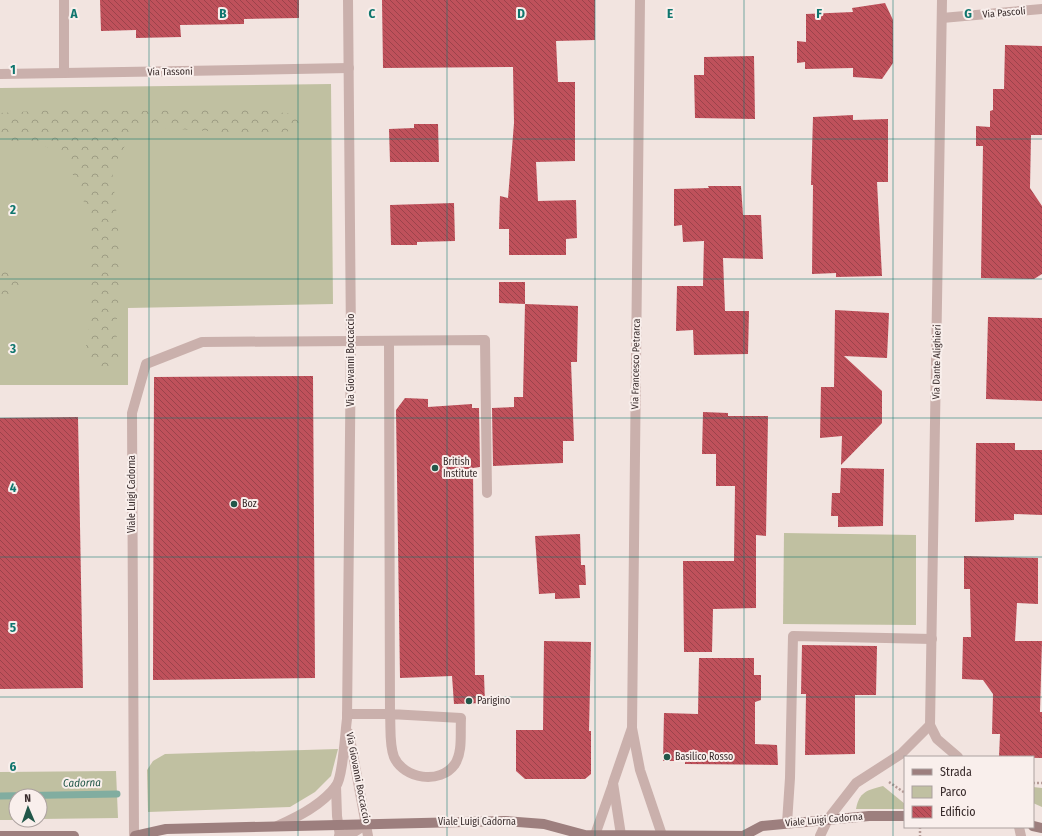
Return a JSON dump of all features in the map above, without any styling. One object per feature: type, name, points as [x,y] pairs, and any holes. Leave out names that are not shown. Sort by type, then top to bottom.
[{"type":"main road","name":"Viale Luigi Cadorna","points":[[134,836],[166,829],[505,821],[544,824],[587,835],[747,835],[762,826],[828,819],[904,816]]},
{"type":"main road","points":[[0,836],[74,836]]},
{"type":"street","points":[[64,0],[64,73]]},
{"type":"street","name":"Via Giovanni Boccaccio","points":[[340,836],[337,816],[336,786],[342,761],[347,717],[351,341],[348,0]]},
{"type":"street","name":"Via Francesco Petrarca","points":[[640,0],[632,728],[640,770],[662,835]]},
{"type":"street","name":"Via Dante Alighieri","points":[[930,725],[942,0]]},
{"type":"street","name":"Via Pascoli","points":[[942,18],[1042,9]]},
{"type":"street","name":"Via Tassoni","points":[[0,74],[349,68]]},
{"type":"street","points":[[351,341],[485,340],[487,493]]},
{"type":"street","name":"Viale Luigi Cadorna","points":[[134,836],[132,413],[146,364],[202,342],[351,341]]},
{"type":"street","points":[[347,717],[390,714],[460,718],[460,753],[455,764],[446,773],[431,778],[414,775],[401,768],[394,756],[390,714],[389,341]]},
{"type":"street","points":[[787,823],[790,778],[793,636],[932,639]]},
{"type":"street","name":"Via Giovanni Boccaccio","points":[[347,717],[354,770],[367,824],[368,836]]},
{"type":"street","points":[[820,836],[828,819],[856,783],[901,754],[930,725],[937,739],[957,756]]},
{"type":"street","name":"Via Francesco Petrarca","points":[[587,835],[613,782],[632,728]]},
{"type":"street","name":"Via Francesco Petrarca","points":[[613,782],[621,835]]},
{"type":"street","points":[[277,826],[306,813],[336,786]]},
{"type":"street","name":"Viale Luigi Cadorna","points":[[339,824],[364,836]]},
{"type":"street","points":[[340,836],[354,832],[367,824]]},
{"type":"green space","points":[[331,84],[333,304],[128,308],[128,385],[0,385],[0,88]]},
{"type":"green space","points":[[71,109],[127,111],[253,109],[301,115],[304,126],[280,134],[235,133],[136,126],[112,169],[120,248],[121,274],[116,328],[119,365],[112,372],[98,370],[85,353],[91,314],[89,276],[92,219],[76,185],[68,159],[45,146],[0,145],[0,113]]},
{"type":"green space","points":[[0,258],[11,274],[26,286],[14,299],[0,298]]},
{"type":"green space","points":[[784,533],[916,535],[916,625],[783,624]]},
{"type":"green space","points":[[338,749],[331,776],[315,792],[290,807],[148,812],[147,770],[153,761],[165,754]]},
{"type":"green space","points":[[116,771],[118,818],[48,819],[48,788],[8,788],[8,820],[0,820],[0,772]]},
{"type":"green space","points":[[883,786],[904,803],[904,809],[856,809],[857,803],[862,795],[872,789]]},
{"type":"green space","points":[[1034,787],[1042,788],[1042,807],[1034,803]]},
{"type":"building","points":[[100,0],[299,0],[299,18],[244,19],[244,24],[180,25],[181,37],[136,38],[136,30],[101,31]]},
{"type":"building","points":[[382,0],[595,0],[595,40],[556,41],[558,82],[575,82],[575,161],[536,162],[538,201],[576,200],[577,238],[566,239],[566,255],[509,255],[509,229],[499,229],[500,196],[508,198],[514,123],[513,67],[383,68]]},
{"type":"building","points":[[885,3],[893,20],[893,63],[882,79],[853,77],[853,68],[805,69],[805,62],[797,63],[797,41],[806,42],[806,14],[853,12],[852,8]]},
{"type":"building","points":[[1005,45],[1042,46],[1042,135],[1031,135],[1030,188],[1042,206],[1042,274],[1034,279],[981,278],[983,146],[976,146],[976,126],[990,127],[990,111],[993,110],[993,89],[1004,89]]},
{"type":"building","points":[[754,56],[755,119],[695,118],[694,75],[704,75],[704,57]]},
{"type":"building","points":[[853,115],[853,120],[888,119],[888,182],[877,182],[882,276],[836,277],[836,273],[812,274],[813,185],[811,185],[813,117]]},
{"type":"building","points":[[414,124],[438,124],[439,162],[390,162],[389,129],[414,128]]},
{"type":"building","points":[[708,186],[741,186],[743,215],[761,215],[763,259],[723,258],[725,311],[749,311],[748,354],[694,355],[693,330],[676,331],[677,286],[703,286],[704,241],[683,242],[682,225],[674,226],[674,189],[709,188]]},
{"type":"building","points":[[454,203],[455,241],[417,242],[417,245],[391,245],[390,205]]},
{"type":"building","points":[[499,282],[525,282],[525,304],[499,303]]},
{"type":"building","points":[[525,304],[578,306],[577,362],[571,362],[574,441],[563,441],[563,463],[493,466],[492,408],[514,407],[514,397],[523,397]]},
{"type":"building","points":[[835,310],[889,313],[887,358],[844,356],[882,391],[882,423],[841,465],[842,436],[820,438],[821,387],[834,387]]},
{"type":"building","points":[[988,317],[1042,318],[1042,401],[986,399]]},
{"type":"building","name":"Boz","points":[[313,376],[315,678],[153,680],[154,377]]},
{"type":"building","points":[[405,398],[428,399],[428,407],[472,404],[472,408],[479,408],[480,467],[473,468],[475,675],[484,675],[485,703],[454,704],[452,676],[400,678],[396,410]]},
{"type":"building","points":[[703,412],[728,413],[728,416],[768,416],[766,536],[756,535],[756,608],[713,609],[712,652],[684,652],[683,561],[734,561],[735,486],[716,486],[716,454],[702,454]]},
{"type":"building","points":[[78,417],[83,688],[0,689],[0,418]]},
{"type":"building","points":[[976,443],[1015,443],[1015,450],[1042,450],[1042,515],[1014,514],[1014,520],[975,522]]},
{"type":"building","points":[[841,468],[884,469],[883,526],[838,527],[838,516],[831,516],[832,493],[840,493]]},
{"type":"building","points":[[580,534],[581,565],[585,565],[586,585],[579,585],[580,598],[555,599],[555,593],[539,594],[535,536]]},
{"type":"building","points":[[964,556],[1038,558],[1038,604],[1017,603],[1015,641],[1042,641],[1040,712],[1042,712],[1042,758],[1034,758],[1034,756],[999,756],[1000,734],[992,734],[993,694],[983,680],[962,679],[963,637],[971,637],[970,589],[964,589]]},
{"type":"building","points":[[544,641],[591,642],[589,731],[591,731],[591,774],[585,779],[525,779],[516,771],[516,730],[543,730]]},
{"type":"building","points":[[802,645],[877,646],[876,695],[855,695],[855,754],[805,755],[806,694],[801,694]]},
{"type":"building","points":[[699,658],[754,658],[754,675],[761,675],[761,700],[755,702],[755,744],[777,745],[778,765],[685,764],[685,761],[663,761],[664,713],[698,714]]},
{"type":"waterway","name":"Cadorna","points":[[0,796],[117,794]]},
{"type":"place","name":"British Institute","points":[[435,468]]},
{"type":"place","name":"Boz","points":[[234,504]]},
{"type":"place","name":"Parigino","points":[[469,701]]},
{"type":"place","name":"Basilico Rosso","points":[[667,757]]}]
